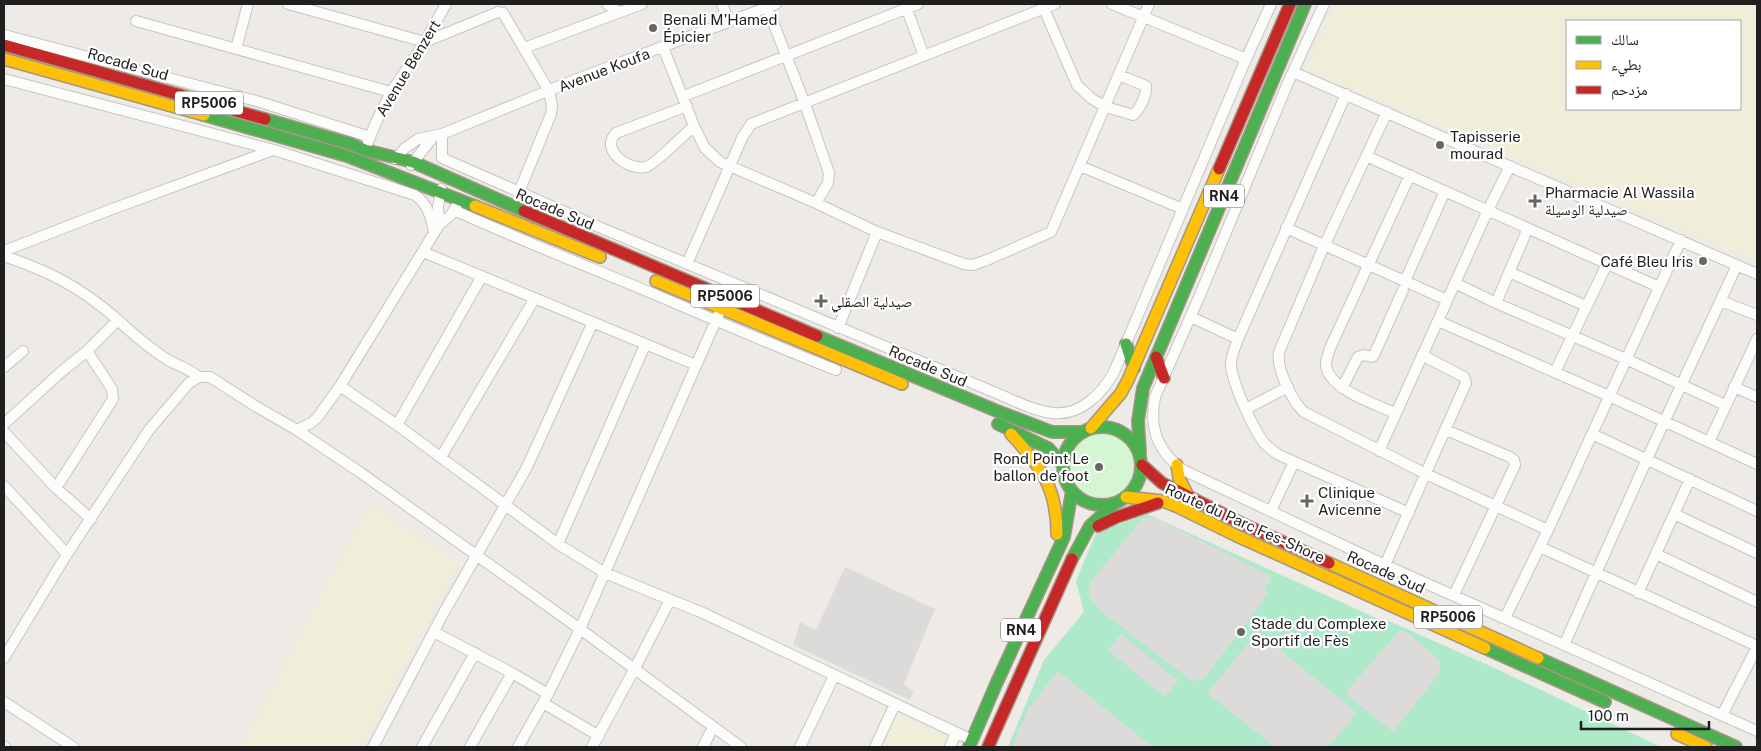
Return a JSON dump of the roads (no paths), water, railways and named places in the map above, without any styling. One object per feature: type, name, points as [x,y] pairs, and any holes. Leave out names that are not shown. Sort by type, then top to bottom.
[{"type":"main road","name":"RN4","points":[[1063,465],[1070,443],[1086,430],[1121,393],[1134,368],[1290,4]]},
{"type":"main road","name":"RN4","points":[[988,747],[1082,538],[1096,519],[1134,489],[1137,483],[1142,465],[1137,417],[1139,403],[1206,236],[1305,4]]},
{"type":"main road","name":"Rocade Sud","points":[[4,45],[352,144],[365,150],[413,162],[603,246],[1022,422],[1052,432],[1086,430]]},
{"type":"main road","name":"Rocade Sud","points":[[4,59],[360,161],[440,192],[457,205],[612,262]]},
{"type":"main road","name":"Rocade Sud","points":[[647,277],[946,402]]},
{"type":"main road","points":[[1126,344],[1134,368]]},
{"type":"main road","points":[[1156,357],[1164,378]]},
{"type":"main road","points":[[986,419],[1048,448],[1063,465],[1067,483],[1072,490],[1087,502],[1106,505],[1121,500]]},
{"type":"main road","points":[[1004,426],[1039,466],[1052,492],[1057,511],[1058,551]]},
{"type":"main road","name":"RN4","points":[[1086,430],[1102,426],[1114,428],[1134,442],[1140,453]]},
{"type":"main road","name":"Rocade Sud","points":[[1142,465],[1162,483],[1241,523],[1736,747]]},
{"type":"main road","points":[[1177,465],[1179,478],[1188,496]]},
{"type":"main road","name":"RN4","points":[[971,744],[1004,666],[1064,537],[1072,490]]},
{"type":"main road","name":"Route du Parc Fes-Shore","points":[[1121,500],[1163,501],[1178,506],[1243,539],[1618,708]]},
{"type":"main road","points":[[1082,538],[1105,522],[1163,501]]},
{"type":"main road","points":[[1662,728],[1706,747]]},
{"type":"street","points":[[236,49],[248,4]]},
{"type":"street","points":[[288,4],[425,42],[500,12],[549,91],[552,106],[551,114],[519,192]]},
{"type":"street","name":"Avenue Benzert","points":[[360,161],[391,92],[425,42],[446,4]]},
{"type":"street","points":[[607,4],[618,12]]},
{"type":"street","points":[[524,48],[642,4]]},
{"type":"street","points":[[722,4],[729,22]]},
{"type":"street","points":[[694,126],[654,164],[645,168],[636,167],[622,160],[612,152],[610,146],[611,140],[616,133],[685,101],[906,6],[918,4]]},
{"type":"street","points":[[687,264],[742,138],[751,124],[924,56],[1043,6],[1055,4]]},
{"type":"street","points":[[1112,4],[1246,59]]},
{"type":"street","points":[[663,47],[694,126],[711,156],[720,162],[816,203],[877,232],[957,262],[973,264],[1052,232],[1149,4]]},
{"type":"street","points":[[442,158],[687,264],[987,390],[1054,414],[1073,411],[1085,405],[1102,391],[1108,383],[1271,4]]},
{"type":"street","points":[[1324,4],[1293,72],[1191,317],[1155,397],[1153,425],[1163,451],[1183,470],[1385,565],[1757,731]]},
{"type":"street","points":[[770,5],[786,56],[829,173],[828,182],[816,203]]},
{"type":"street","name":"Avenue Koufa","points":[[388,171],[395,157],[414,141],[422,137],[438,136],[499,110],[770,5]]},
{"type":"street","points":[[906,6],[924,56]]},
{"type":"street","points":[[1043,6],[1077,85],[1092,99],[1106,107],[1134,115],[1146,92],[1146,86],[1119,75]]},
{"type":"street","points":[[136,21],[391,92]]},
{"type":"street","points":[[4,34],[260,102],[370,137]]},
{"type":"street","points":[[1293,72],[1757,274]]},
{"type":"street","points":[[4,79],[274,150],[414,194],[425,204],[437,228]]},
{"type":"street","points":[[1346,94],[1238,338],[1231,359],[1231,366],[1236,386],[1265,444],[1279,455],[1409,513]]},
{"type":"street","points":[[1387,112],[1324,246],[1279,352],[1278,363],[1296,403],[1304,412],[1426,474],[1548,530]]},
{"type":"street","points":[[437,228],[442,175],[442,158],[438,136]]},
{"type":"street","name":"Avenue Koufa","points":[[404,177],[413,162],[438,136]]},
{"type":"street","points":[[299,158],[309,145]]},
{"type":"street","points":[[4,251],[274,150]]},
{"type":"street","points":[[1366,156],[1659,287]]},
{"type":"street","points":[[1080,166],[1183,209]]},
{"type":"street","points":[[1379,451],[1488,210],[1510,166]]},
{"type":"street","points":[[1395,413],[1342,388],[1332,379],[1326,364],[1327,356],[1368,264],[1410,176]]},
{"type":"street","points":[[297,430],[317,418],[340,386],[437,228],[451,215],[467,186]]},
{"type":"street","points":[[1342,388],[1358,357],[1364,355],[1372,357],[1374,355],[1445,191]]},
{"type":"street","points":[[457,205],[518,239],[836,370]]},
{"type":"street","points":[[1286,228],[1368,264],[1404,285],[1447,300]]},
{"type":"street","points":[[1496,303],[1528,228]]},
{"type":"street","points":[[838,328],[877,232]]},
{"type":"street","points":[[1505,618],[1548,530],[1681,240]]},
{"type":"street","points":[[422,252],[696,365]]},
{"type":"street","points":[[4,256],[40,269],[85,293],[160,354],[190,369],[199,377]]},
{"type":"street","points":[[1555,372],[1607,264]]},
{"type":"street","points":[[1564,645],[1737,264]]},
{"type":"street","points":[[1509,272],[1586,306]]},
{"type":"street","points":[[397,425],[482,276]]},
{"type":"street","points":[[1455,283],[1572,337],[1626,359],[1724,406]]},
{"type":"street","points":[[441,457],[534,298]]},
{"type":"street","points":[[1721,300],[1757,315]]},
{"type":"street","points":[[518,747],[546,698],[580,629],[721,309]]},
{"type":"street","points":[[1191,317],[1238,338]]},
{"type":"street","points":[[4,424],[87,351],[118,320]]},
{"type":"street","points":[[1438,321],[1609,396],[1757,464]]},
{"type":"street","points":[[373,747],[476,555],[527,467],[593,322]]},
{"type":"street","points":[[1709,442],[1724,406],[1757,339]]},
{"type":"street","points":[[558,544],[645,345]]},
{"type":"street","points":[[4,367],[23,351]]},
{"type":"street","points":[[56,488],[114,399],[112,389],[87,351]]},
{"type":"street","points":[[1385,565],[1446,430],[1466,380],[1464,377],[1422,355]]},
{"type":"street","points":[[4,658],[67,554],[149,430],[189,383],[199,377],[210,377],[297,430],[580,629],[741,747]]},
{"type":"street","points":[[340,386],[397,425],[558,544],[605,573],[703,613],[956,733],[971,744]]},
{"type":"street","points":[[1246,408],[1288,387]]},
{"type":"street","points":[[1734,387],[1757,397]]},
{"type":"street","points":[[982,405],[987,390]]},
{"type":"street","points":[[1022,422],[1026,405]]},
{"type":"street","points":[[1446,430],[1514,460],[1515,465],[1454,595]]},
{"type":"street","points":[[4,432],[56,488],[91,518]]},
{"type":"street","points":[[1592,434],[1757,511]]},
{"type":"street","points":[[1271,511],[1294,462]]},
{"type":"street","points":[[1638,593],[1690,479]]},
{"type":"street","points":[[4,486],[67,554]]},
{"type":"street","points":[[1674,514],[1757,554]]},
{"type":"street","points":[[1540,547],[1757,646],[1722,716]]},
{"type":"street","points":[[1656,554],[1757,602]]},
{"type":"street","points":[[592,747],[670,600]]},
{"type":"street","points":[[434,632],[512,673],[599,736]]},
{"type":"street","points":[[422,747],[475,653]]},
{"type":"street","points":[[470,747],[512,673]]},
{"type":"street","points":[[800,747],[834,676]]},
{"type":"street","points":[[4,702],[73,747]]},
{"type":"street","points":[[875,747],[895,704]]},
{"type":"street","points":[[703,747],[713,727]]},
{"type":"street","points":[[950,747],[956,733]]},
{"type":"place","name":"Benali M'Hamed Épicier","points":[[653,28]]},
{"type":"place","name":"Tapisserie mourad","points":[[1440,145]]},
{"type":"place","name":"Pharmacie Al Wassila صيدلية الوسيلة","points":[[1535,201]]},
{"type":"place","name":"Café Bleu Iris","points":[[1703,261]]},
{"type":"place","name":"صيدلية الصقلي","points":[[821,301]]},
{"type":"place","name":"Rond Point Le ballon de foot","points":[[1099,467]]},
{"type":"place","name":"Clinique Avicenne","points":[[1307,501]]},
{"type":"place","name":"Stade du Complexe Sportif de Fès","points":[[1241,632]]}]
